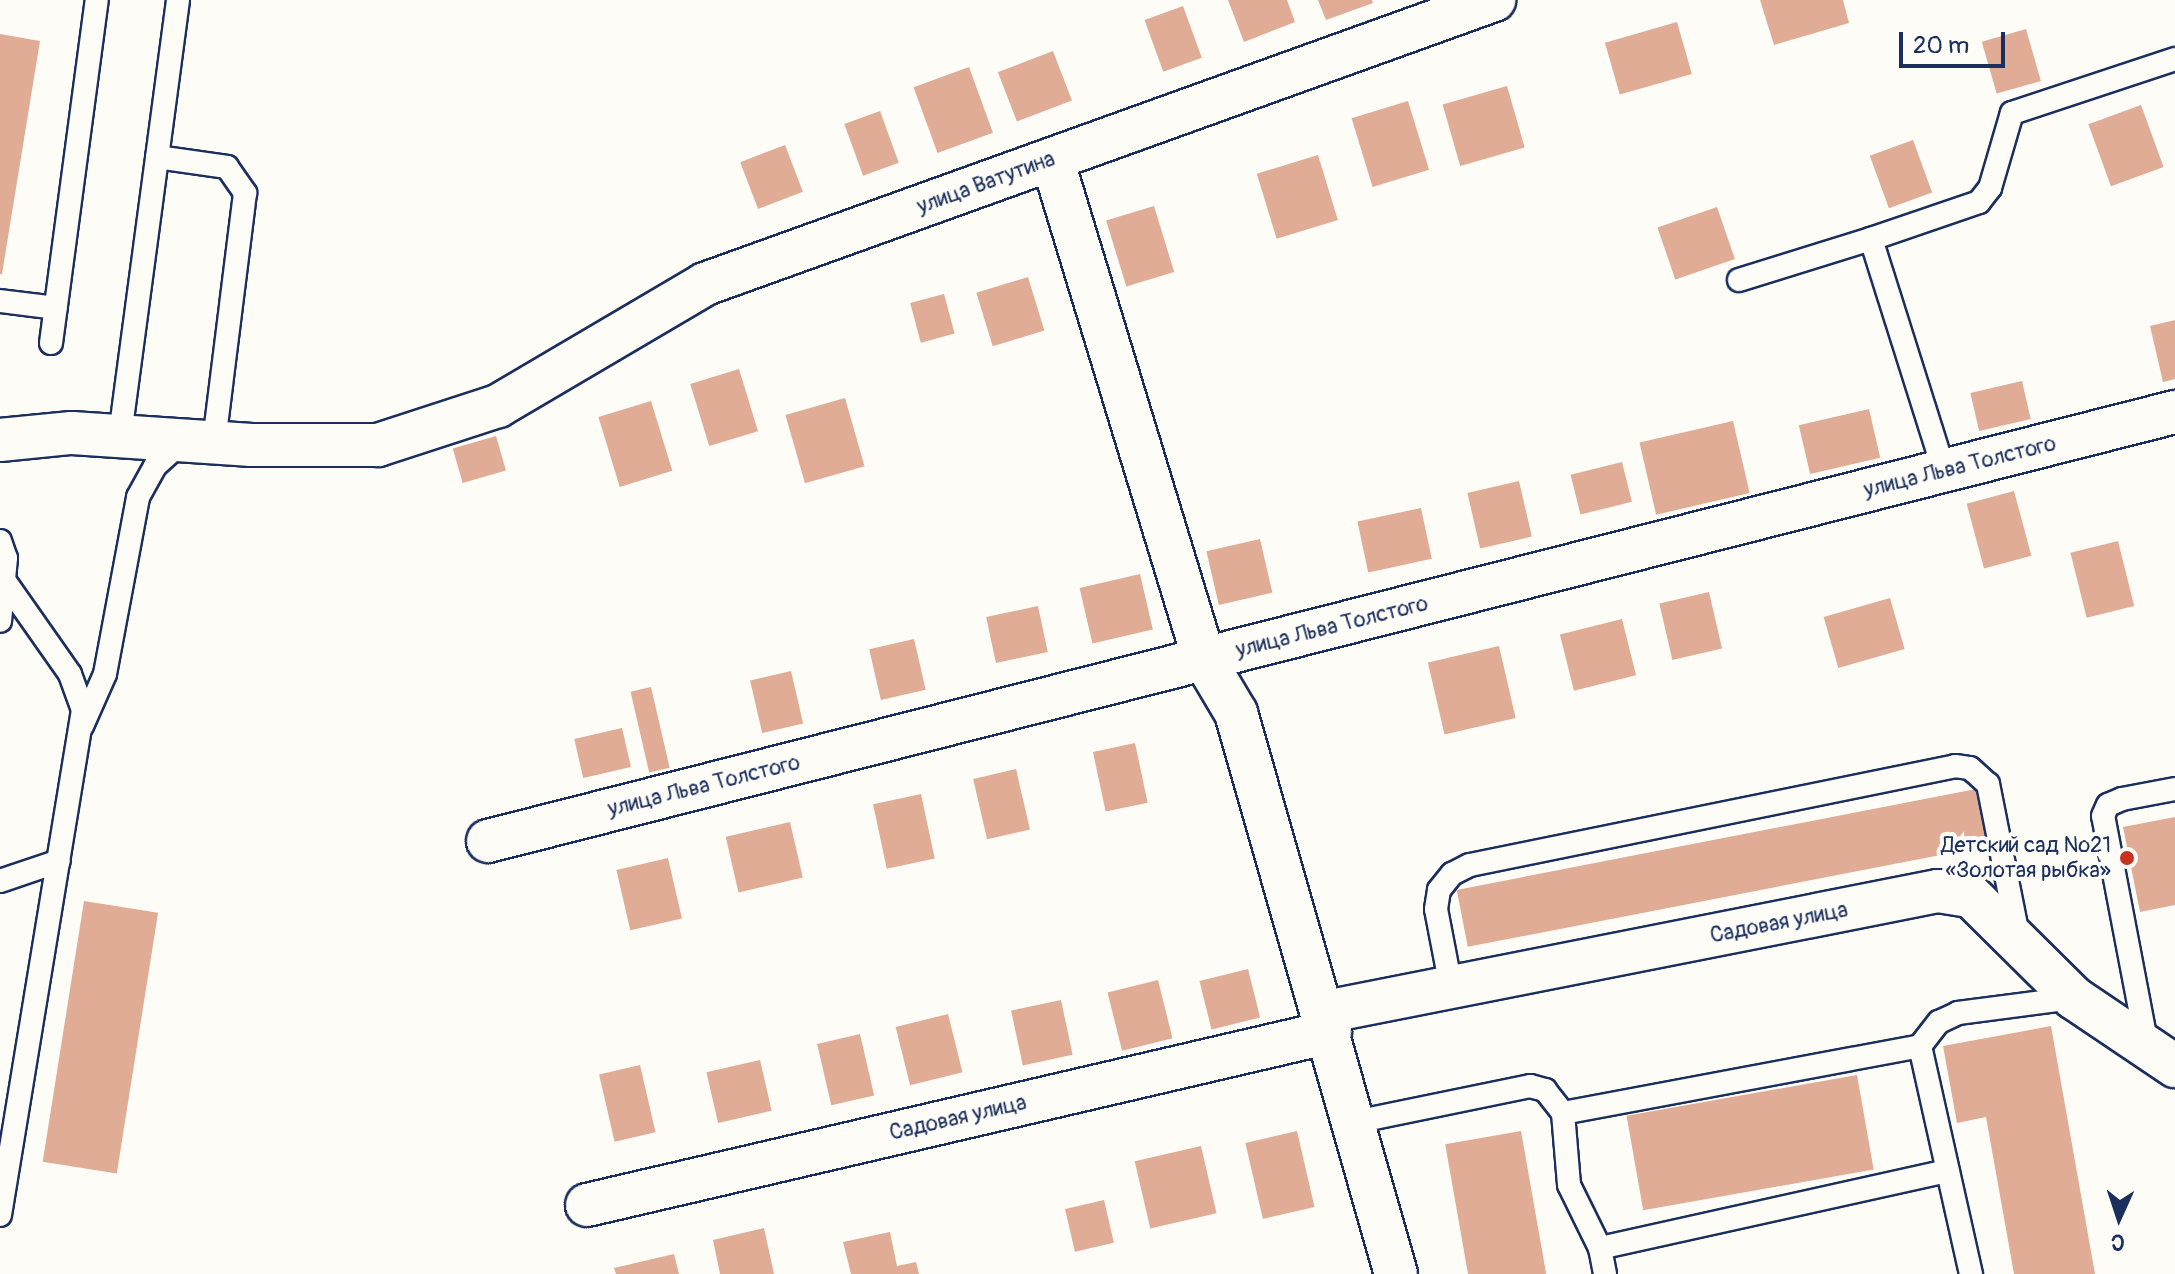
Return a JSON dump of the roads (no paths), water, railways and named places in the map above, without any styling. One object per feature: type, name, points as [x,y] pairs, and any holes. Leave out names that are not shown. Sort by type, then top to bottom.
[{"type":"street","name":"улица Ватутина","points":[[0,440],[35,433],[217,442],[378,445],[498,406],[705,284],[1494,0]]},
{"type":"street","points":[[1052,159],[1204,659],[1236,713],[1328,1022],[1396,1274]]},
{"type":"street","name":"улица Льва Толстого","points":[[488,841],[2175,412]]},
{"type":"street","name":"Садовая улица","points":[[587,1205],[1328,1022],[1451,987],[1938,891],[1971,896],[2074,998],[2161,1056]]},
{"type":"lane","points":[[51,343],[97,0],[90,0]]},
{"type":"lane","points":[[120,435],[178,0]]},
{"type":"lane","points":[[1739,280],[1979,202],[1990,188],[2012,113],[2175,59]]},
{"type":"lane","points":[[81,727],[105,674],[138,497],[155,466],[217,442],[245,193],[227,167],[157,157]]},
{"type":"lane","points":[[1871,239],[1944,471]]},
{"type":"lane","points":[[0,301],[56,308]]},
{"type":"lane","points":[[0,541],[6,558],[0,621]]},
{"type":"lane","points":[[0,1215],[7,1133],[81,727],[80,695],[70,674],[4,580]]},
{"type":"lane","points":[[1451,987],[1436,909],[1439,890],[1452,874],[1470,865],[1955,766],[1970,768],[1988,784],[2020,945]]},
{"type":"lane","points":[[2161,1056],[2103,816],[2108,805],[2122,799],[2175,789]]},
{"type":"lane","points":[[0,881],[59,861]]},
{"type":"lane","points":[[1563,1113],[1920,1046],[1939,1022],[1958,1013],[2074,998]]},
{"type":"lane","points":[[1920,1046],[1971,1274]]},
{"type":"lane","points":[[1355,1122],[1530,1086],[1545,1090],[1563,1113],[1569,1185],[1600,1248],[1605,1274]]},
{"type":"lane","points":[[1600,1248],[1948,1171]]},
{"type":"place","name":"Детский сад №21 «Золотая рыбка»","points":[[2127,858]]}]
